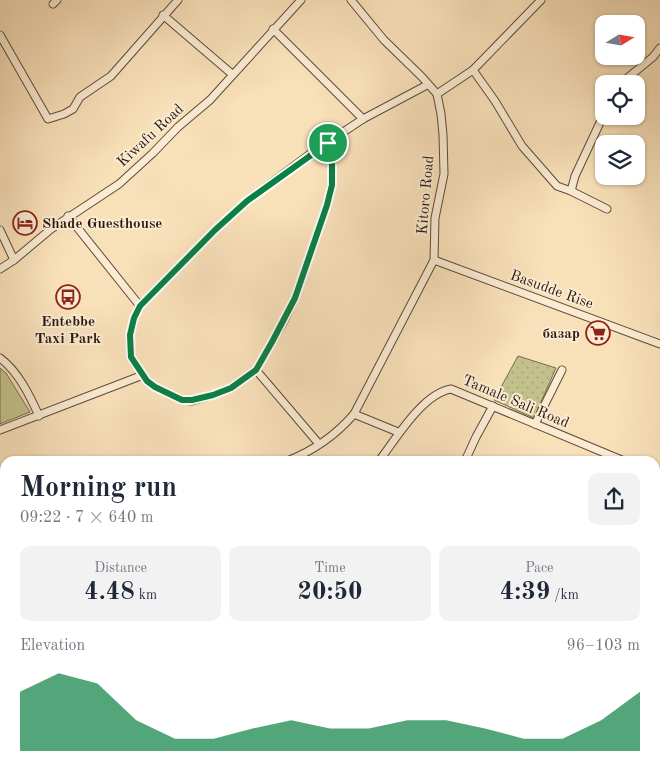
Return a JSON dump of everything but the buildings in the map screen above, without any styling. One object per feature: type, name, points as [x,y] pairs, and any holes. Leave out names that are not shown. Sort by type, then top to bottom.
[{"type":"street","points":[[0,35],[48,119],[73,109],[80,97],[111,76],[178,0]]},
{"type":"street","name":"Kiwafu Road","points":[[0,269],[14,260],[68,216],[119,184],[178,127],[210,100],[301,0]]},
{"type":"street","points":[[351,0],[384,40],[422,77],[436,94],[473,70],[541,0]]},
{"type":"street","points":[[163,15],[232,74]]},
{"type":"street","points":[[273,29],[363,119]]},
{"type":"street","points":[[631,75],[653,57],[660,48]]},
{"type":"street","points":[[473,70],[495,101],[522,146],[557,186],[607,209]]},
{"type":"street","points":[[328,143],[332,165],[332,185],[327,205],[295,298],[256,370],[231,388],[192,400],[182,400],[155,387],[143,375],[131,357],[130,335],[134,318],[140,306],[215,230],[247,201],[328,143],[363,119],[427,85]]},
{"type":"street","name":"Kitoro Road","points":[[296,456],[340,430],[354,414],[434,260],[434,218],[444,174],[441,114],[436,94]]},
{"type":"street","points":[[571,191],[575,176],[599,125]]},
{"type":"street","points":[[68,216],[140,306]]},
{"type":"street","points":[[0,230],[14,260]]},
{"type":"street","name":"Basudde Rise","points":[[434,260],[660,344]]},
{"type":"street","points":[[0,358],[22,384],[39,416]]},
{"type":"street","points":[[256,370],[319,444]]},
{"type":"street","points":[[535,424],[562,370]]},
{"type":"street","points":[[0,430],[143,375]]},
{"type":"street","name":"Tamale Sali Road","points":[[382,456],[398,432],[433,396],[451,389],[612,456]]},
{"type":"street","points":[[468,456],[493,406]]},
{"type":"street","points":[[354,414],[398,432]]},
{"type":"shaded area","points":[[518,356],[556,368],[534,418],[494,400]]},
{"type":"shaded area","points":[[0,368],[6,373],[30,412],[0,424]]},
{"type":"place","name":"Shade Guesthouse","points":[[25,223]]},
{"type":"place","name":"Entebbe Taxi Park","points":[[68,297]]},
{"type":"place","name":"базар","points":[[598,333]]},
{"type":"route","points":[[328,143],[332,165],[332,185],[327,205],[295,298],[256,370],[231,388],[192,400],[182,400],[155,387],[147,381],[131,357],[130,335],[134,318],[140,306],[215,230],[247,201],[310,154],[328,143]]}]
